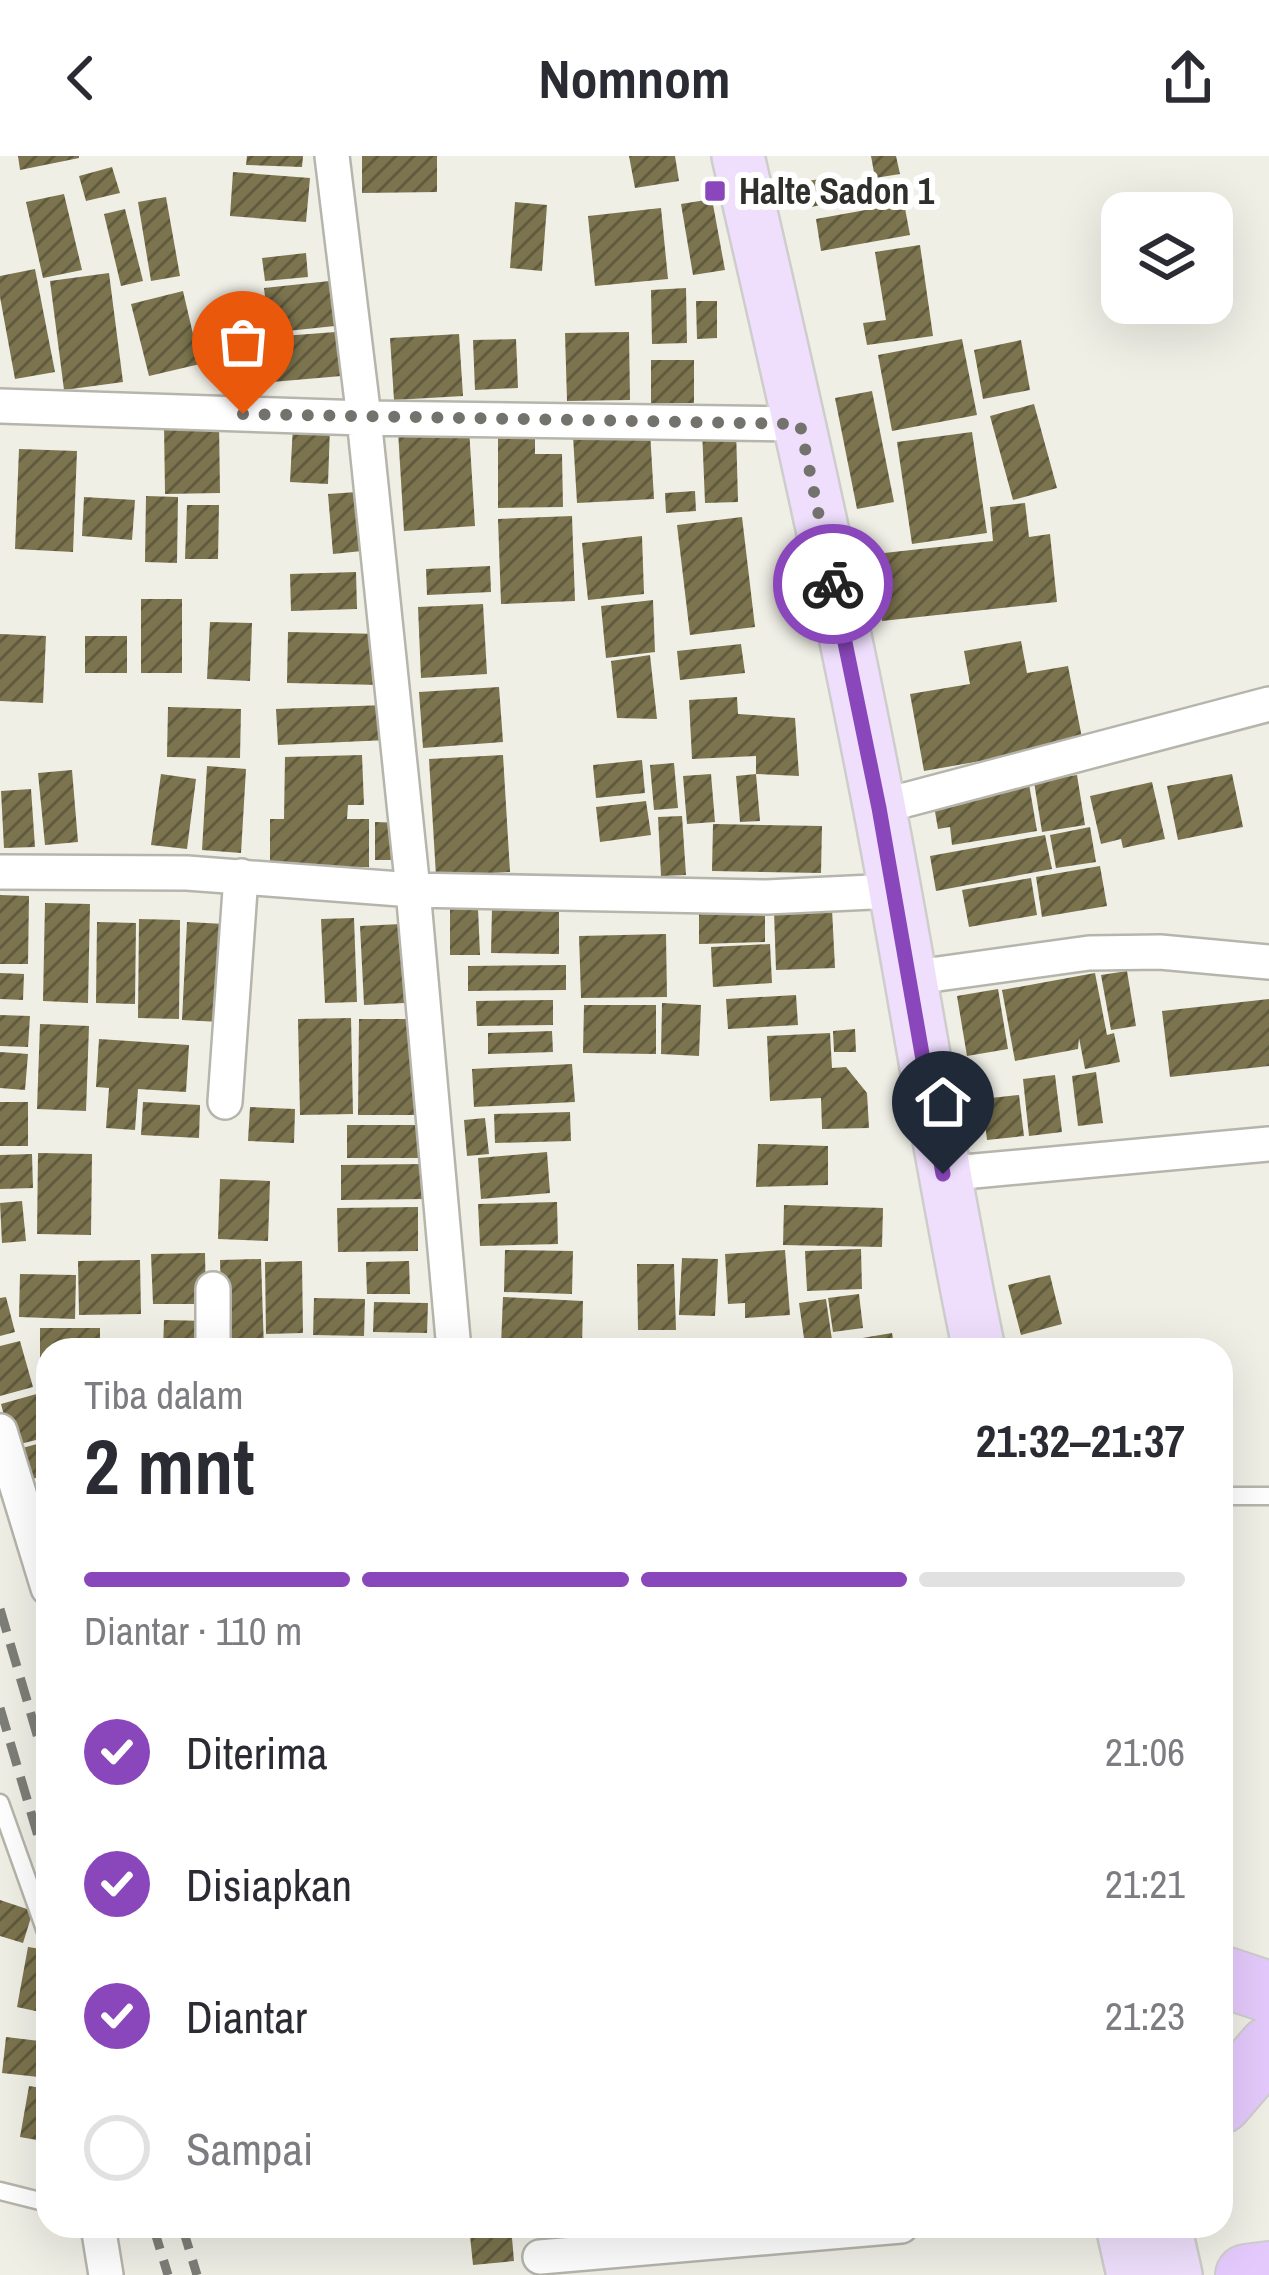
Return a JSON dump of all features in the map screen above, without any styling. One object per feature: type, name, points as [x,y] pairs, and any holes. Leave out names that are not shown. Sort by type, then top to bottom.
[{"type":"highway","points":[[1233,1980],[1269,1994]]},
{"type":"highway","points":[[1233,1999],[1269,1994]]},
{"type":"highway","points":[[1233,2050],[1269,2045]]},
{"type":"highway","points":[[1233,2088],[1269,2045]]},
{"type":"highway","points":[[1246,2275],[1269,2272]]},
{"type":"main road","points":[[739,156],[879,808],[977,1338]]},
{"type":"main road","points":[[1125,2238],[1133,2275]]},
{"type":"main road","points":[[1167,2238],[1175,2275]]},
{"type":"street","points":[[332,156],[413,890],[453,1338]]},
{"type":"street","points":[[0,406],[364,418],[800,424]]},
{"type":"street","points":[[879,808],[1269,704]]},
{"type":"street","points":[[0,872],[241,877],[413,890],[767,897],[893,891]]},
{"type":"street","points":[[224,1102],[241,877]]},
{"type":"street","points":[[909,978],[1089,953],[1160,952],[1269,962]]},
{"type":"street","points":[[943,1174],[1269,1144]]},
{"type":"street","points":[[213,1289],[213,1338]]},
{"type":"street","points":[[0,1431],[36,1549]]},
{"type":"street","points":[[100,2238],[106,2275]]},
{"type":"street","points":[[540,2258],[702,2238]]},
{"type":"lane","points":[[1233,1496],[1269,1496]]},
{"type":"lane","points":[[0,1803],[36,1904]]},
{"type":"lane","points":[[0,2191],[36,2200]]},
{"type":"building","points":[[18,156],[79,156],[79,158],[20,170]]},
{"type":"building","points":[[247,156],[303,156],[302,167],[246,165]]},
{"type":"building","points":[[362,156],[437,156],[437,192],[362,193]]},
{"type":"building","points":[[629,156],[675,156],[679,181],[635,188]]},
{"type":"building","points":[[871,156],[896,156],[900,174],[875,178]]},
{"type":"building","points":[[112,167],[120,193],[86,201],[79,176]]},
{"type":"building","points":[[233,172],[310,178],[306,222],[230,216]]},
{"type":"building","points":[[833,177],[836,202],[811,207],[807,181]]},
{"type":"building","points":[[64,194],[82,270],[43,278],[26,202]]},
{"type":"building","points":[[166,197],[180,276],[151,281],[138,202]]},
{"type":"building","points":[[712,199],[725,270],[693,275],[681,204]]},
{"type":"building","points":[[515,202],[547,205],[542,271],[510,268]]},
{"type":"building","points":[[904,203],[910,235],[821,251],[816,219]]},
{"type":"building","points":[[661,208],[668,279],[595,286],[588,216]]},
{"type":"building","points":[[125,209],[143,281],[121,286],[104,214]]},
{"type":"building","points":[[920,245],[933,336],[867,345],[863,323],[886,320],[875,252]]},
{"type":"building","points":[[306,253],[308,277],[265,281],[262,258]]},
{"type":"building","points":[[35,269],[55,372],[15,379],[0,276]]},
{"type":"building","points":[[109,273],[123,382],[64,390],[50,281]]},
{"type":"building","points":[[339,280],[344,325],[269,333],[264,288]]},
{"type":"building","points":[[686,288],[687,343],[652,344],[651,290]]},
{"type":"building","points":[[183,291],[200,364],[149,376],[131,304]]},
{"type":"building","points":[[696,301],[717,301],[717,338],[697,339]]},
{"type":"building","points":[[349,331],[353,375],[272,382],[269,337]]},
{"type":"building","points":[[629,332],[630,400],[567,401],[565,333]]},
{"type":"building","points":[[459,334],[463,396],[394,400],[390,338]]},
{"type":"building","points":[[516,339],[518,388],[475,390],[473,340]]},
{"type":"building","points":[[962,339],[977,415],[892,431],[878,355]]},
{"type":"building","points":[[1021,340],[1030,390],[983,399],[974,350]]},
{"type":"building","points":[[651,360],[694,360],[694,403],[651,403]]},
{"type":"building","points":[[872,391],[894,502],[857,509],[835,398]]},
{"type":"building","points":[[1034,404],[1057,488],[1013,500],[990,416]]},
{"type":"building","points":[[219,422],[220,493],[165,494],[164,423]]},
{"type":"building","points":[[293,425],[330,426],[328,484],[290,482]]},
{"type":"building","points":[[498,426],[535,426],[535,454],[562,454],[563,507],[498,508]]},
{"type":"building","points":[[469,428],[475,526],[404,531],[398,431]]},
{"type":"building","points":[[736,428],[738,502],[705,503],[702,429]]},
{"type":"building","points":[[650,431],[654,499],[577,503],[573,436]]},
{"type":"building","points":[[972,432],[987,533],[912,544],[897,442]]},
{"type":"building","points":[[19,449],[77,451],[73,552],[15,549]]},
{"type":"building","points":[[695,491],[696,511],[666,513],[665,493]]},
{"type":"building","points":[[357,492],[362,551],[333,554],[328,494]]},
{"type":"building","points":[[146,496],[178,497],[177,563],[145,562]]},
{"type":"building","points":[[84,497],[135,500],[132,540],[82,536]]},
{"type":"building","points":[[1025,503],[1029,537],[1050,534],[1057,602],[882,621],[875,554],[993,541],[990,507]]},
{"type":"building","points":[[187,505],[219,505],[218,559],[185,559]]},
{"type":"building","points":[[572,516],[575,601],[501,604],[498,519]]},
{"type":"building","points":[[742,517],[755,627],[690,635],[677,525]]},
{"type":"building","points":[[642,536],[644,594],[588,600],[582,543]]},
{"type":"building","points":[[490,566],[491,592],[427,595],[426,569]]},
{"type":"building","points":[[356,572],[357,609],[291,611],[290,574]]},
{"type":"building","points":[[141,599],[182,599],[182,673],[141,673]]},
{"type":"building","points":[[653,600],[655,652],[606,658],[601,606]]},
{"type":"building","points":[[483,604],[487,674],[421,678],[418,607]]},
{"type":"building","points":[[210,622],[252,623],[250,681],[207,679]]},
{"type":"building","points":[[288,632],[383,634],[382,685],[287,683]]},
{"type":"building","points":[[0,634],[46,636],[43,703],[0,701]]},
{"type":"building","points":[[85,636],[127,636],[127,673],[85,673]]},
{"type":"building","points":[[1021,641],[1027,673],[1068,666],[1083,743],[924,771],[910,694],[970,684],[964,651]]},
{"type":"building","points":[[741,644],[745,673],[680,680],[677,651]]},
{"type":"building","points":[[650,655],[657,719],[617,718],[611,661]]},
{"type":"building","points":[[499,687],[503,742],[423,748],[419,692]]},
{"type":"building","points":[[737,697],[738,714],[795,718],[799,776],[756,774],[756,756],[692,759],[689,700]]},
{"type":"building","points":[[385,705],[387,740],[278,745],[276,709]]},
{"type":"building","points":[[168,707],[241,709],[240,758],[167,757]]},
{"type":"building","points":[[362,755],[364,805],[348,805],[347,819],[369,819],[369,867],[270,867],[270,819],[284,819],[285,757]]},
{"type":"building","points":[[503,755],[510,872],[436,876],[429,759]]},
{"type":"building","points":[[642,760],[645,793],[596,798],[593,765]]},
{"type":"building","points":[[674,763],[678,808],[654,810],[650,765]]},
{"type":"building","points":[[207,766],[246,769],[241,853],[202,850]]},
{"type":"building","points":[[72,770],[78,842],[45,845],[38,773]]},
{"type":"building","points":[[161,774],[196,779],[187,849],[151,845]]},
{"type":"building","points":[[711,774],[715,822],[687,824],[683,776]]},
{"type":"building","points":[[756,774],[760,821],[740,822],[736,776]]},
{"type":"building","points":[[1232,774],[1243,827],[1178,840],[1167,786]]},
{"type":"building","points":[[1077,775],[1085,825],[1042,832],[1034,782]]},
{"type":"building","points":[[1152,782],[1165,839],[1123,848],[1121,839],[1101,844],[1090,796]]},
{"type":"building","points":[[1029,784],[1037,831],[952,845],[950,827],[938,829],[933,800]]},
{"type":"building","points":[[31,789],[35,847],[4,848],[1,791]]},
{"type":"building","points":[[646,801],[651,835],[600,842],[596,807]]},
{"type":"building","points":[[682,816],[686,875],[661,876],[658,817]]},
{"type":"building","points":[[375,822],[404,823],[403,860],[375,860]]},
{"type":"building","points":[[713,824],[822,826],[821,873],[712,871]]},
{"type":"building","points":[[1090,827],[1096,862],[1056,868],[1050,835]]},
{"type":"building","points":[[1045,835],[1052,869],[936,891],[930,856]]},
{"type":"building","points":[[1100,866],[1107,906],[1042,917],[1036,877]]},
{"type":"building","points":[[1031,878],[1037,915],[969,927],[962,890]]},
{"type":"building","points":[[0,895],[29,896],[28,964],[0,964]]},
{"type":"building","points":[[45,903],[90,904],[88,1003],[43,1001]]},
{"type":"building","points":[[492,907],[559,908],[559,954],[491,953]]},
{"type":"building","points":[[450,908],[478,908],[480,955],[450,955]]},
{"type":"building","points":[[832,909],[835,968],[776,970],[774,911]]},
{"type":"building","points":[[765,913],[765,942],[699,944],[699,914]]},
{"type":"building","points":[[354,918],[357,1002],[325,1003],[321,919]]},
{"type":"building","points":[[139,919],[180,920],[179,1019],[138,1018]]},
{"type":"building","points":[[97,922],[136,923],[135,1004],[96,1003]]},
{"type":"building","points":[[187,922],[225,924],[220,1022],[182,1020]]},
{"type":"building","points":[[401,924],[404,1003],[364,1005],[360,926]]},
{"type":"building","points":[[666,934],[667,997],[581,998],[579,936]]},
{"type":"building","points":[[770,944],[772,983],[713,987],[711,947]]},
{"type":"building","points":[[566,965],[566,990],[468,991],[468,966]]},
{"type":"building","points":[[1127,971],[1136,1026],[1111,1030],[1101,975]]},
{"type":"building","points":[[0,973],[24,974],[23,1000],[0,999]]},
{"type":"building","points":[[1095,973],[1107,1035],[1114,1033],[1120,1062],[1085,1069],[1079,1038],[1078,1049],[1015,1061],[1002,990]]},
{"type":"building","points":[[998,989],[1008,1049],[967,1056],[957,996]]},
{"type":"building","points":[[796,995],[798,1025],[728,1029],[726,999]]},
{"type":"building","points":[[1269,999],[1269,1066],[1170,1077],[1162,1011]]},
{"type":"building","points":[[553,1000],[553,1025],[477,1026],[476,1001]]},
{"type":"building","points":[[662,1003],[701,1005],[699,1056],[661,1054]]},
{"type":"building","points":[[584,1005],[656,1005],[656,1054],[583,1053]]},
{"type":"building","points":[[0,1015],[30,1016],[28,1047],[0,1046]]},
{"type":"building","points":[[351,1018],[353,1114],[300,1115],[298,1019]]},
{"type":"building","points":[[359,1019],[421,1019],[421,1115],[358,1115]]},
{"type":"building","points":[[40,1024],[89,1026],[86,1111],[37,1109]]},
{"type":"building","points":[[855,1029],[856,1052],[834,1052],[833,1031]]},
{"type":"building","points":[[552,1031],[553,1052],[488,1054],[488,1033]]},
{"type":"building","points":[[830,1033],[832,1068],[846,1067],[867,1093],[869,1128],[822,1129],[821,1098],[770,1101],[767,1036]]},
{"type":"building","points":[[99,1039],[189,1045],[186,1092],[138,1089],[135,1130],[106,1128],[109,1088],[96,1087]]},
{"type":"building","points":[[0,1052],[28,1054],[25,1090],[0,1088]]},
{"type":"building","points":[[572,1064],[575,1102],[474,1107],[472,1069]]},
{"type":"building","points":[[1096,1072],[1103,1123],[1078,1126],[1072,1076]]},
{"type":"building","points":[[1055,1075],[1062,1132],[1029,1136],[1023,1079]]},
{"type":"building","points":[[1019,1095],[1024,1136],[987,1140],[982,1099]]},
{"type":"building","points":[[0,1102],[28,1102],[28,1146],[0,1146]]},
{"type":"building","points":[[143,1102],[200,1105],[199,1138],[141,1135]]},
{"type":"building","points":[[250,1107],[295,1109],[294,1143],[248,1141]]},
{"type":"building","points":[[570,1112],[571,1141],[495,1143],[494,1114]]},
{"type":"building","points":[[485,1118],[489,1154],[467,1156],[464,1120]]},
{"type":"building","points":[[347,1125],[423,1125],[423,1158],[347,1158]]},
{"type":"building","points":[[758,1144],[828,1146],[828,1185],[756,1187]]},
{"type":"building","points":[[547,1152],[550,1193],[481,1199],[478,1158]]},
{"type":"building","points":[[38,1153],[92,1154],[91,1235],[37,1234]]},
{"type":"building","points":[[32,1154],[33,1188],[0,1189],[0,1155]]},
{"type":"building","points":[[424,1164],[425,1199],[341,1200],[341,1165]]},
{"type":"building","points":[[220,1179],[270,1181],[268,1241],[218,1239]]},
{"type":"building","points":[[22,1201],[26,1241],[2,1243],[0,1203]]},
{"type":"building","points":[[557,1202],[558,1244],[480,1246],[478,1204]]},
{"type":"building","points":[[784,1205],[883,1208],[882,1247],[783,1245]]},
{"type":"building","points":[[418,1207],[418,1251],[338,1252],[337,1208]]},
{"type":"building","points":[[861,1249],[862,1289],[807,1291],[805,1251]]},
{"type":"building","points":[[505,1250],[573,1251],[572,1294],[504,1292]]},
{"type":"building","points":[[785,1250],[790,1315],[745,1318],[745,1303],[728,1304],[725,1254]]},
{"type":"building","points":[[205,1253],[206,1304],[153,1304],[151,1254]]},
{"type":"building","points":[[682,1258],[718,1259],[715,1316],[679,1315]]},
{"type":"building","points":[[261,1259],[264,1338],[223,1338],[220,1260]]},
{"type":"building","points":[[140,1260],[141,1314],[79,1315],[78,1261]]},
{"type":"building","points":[[302,1261],[303,1333],[266,1334],[265,1262]]},
{"type":"building","points":[[409,1261],[410,1294],[367,1294],[366,1262]]},
{"type":"building","points":[[637,1264],[674,1264],[676,1330],[638,1330]]},
{"type":"building","points":[[20,1274],[76,1275],[75,1319],[19,1317]]},
{"type":"building","points":[[1050,1275],[1062,1324],[1021,1335],[1008,1285]]},
{"type":"building","points":[[859,1294],[863,1328],[833,1332],[828,1298]]},
{"type":"building","points":[[6,1297],[15,1332],[0,1336],[0,1298]]},
{"type":"building","points":[[503,1297],[583,1301],[582,1338],[501,1338]]},
{"type":"building","points":[[314,1298],[365,1299],[364,1336],[313,1335]]},
{"type":"building","points":[[826,1299],[832,1338],[804,1338],[799,1303]]},
{"type":"building","points":[[374,1302],[428,1303],[427,1333],[373,1332]]},
{"type":"building","points":[[164,1320],[207,1321],[207,1338],[163,1338]]},
{"type":"building","points":[[40,1328],[100,1328],[100,1338],[40,1338]]},
{"type":"building","points":[[20,1341],[33,1387],[0,1396],[0,1346]]},
{"type":"building","points":[[36,1394],[36,1440],[12,1446],[1,1404]]},
{"type":"building","points":[[36,1444],[36,1478],[24,1481],[15,1450]]},
{"type":"building","points":[[0,1900],[33,1911],[23,1943],[0,1936]]},
{"type":"building","points":[[28,1947],[36,1948],[36,2011],[17,2007]]},
{"type":"building","points":[[6,2037],[36,2041],[36,2077],[2,2073]]},
{"type":"building","points":[[29,2086],[36,2087],[36,2140],[20,2137]]},
{"type":"building","points":[[470,2238],[512,2238],[514,2261],[473,2265]]},
{"type":"railway","points":[[0,1609],[36,1731]]},
{"type":"railway","points":[[0,1708],[36,1830]]},
{"type":"railway","points":[[157,2238],[168,2275]]},
{"type":"railway","points":[[186,2238],[197,2275]]},
{"type":"way so far","points":[[243,414],[800,424],[833,584]]},
{"type":"place","name":"Halte Sadon 1","points":[[715,191]]},
{"type":"route","points":[[833,584],[879,808],[943,1174]]}]
